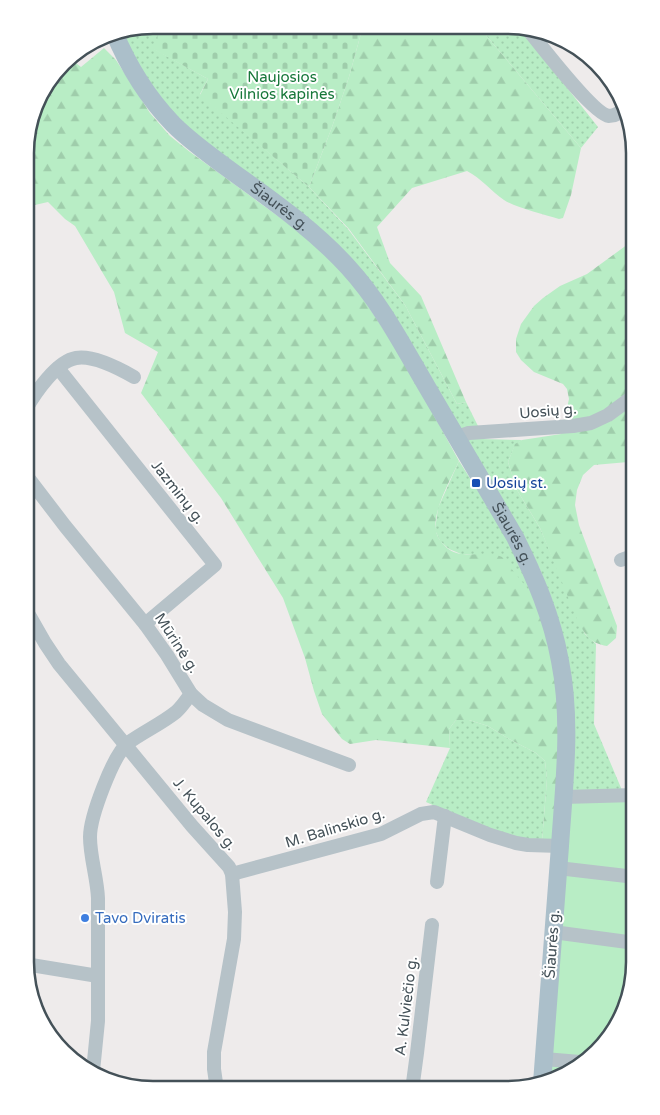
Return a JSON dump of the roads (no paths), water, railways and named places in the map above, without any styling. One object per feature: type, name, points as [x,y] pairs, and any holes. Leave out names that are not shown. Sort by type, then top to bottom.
[{"type":"main road","name":"Šiaurės g.","points":[[118,40],[128,62],[145,89],[173,124],[203,150],[286,210],[348,267],[363,285],[395,331],[515,537],[543,599],[553,629],[560,662],[565,701],[566,746],[564,797],[543,1076]]},
{"type":"street","points":[[535,37],[586,99],[603,114],[609,116],[619,113]]},
{"type":"street","points":[[34,397],[58,368],[75,358],[82,357],[103,363],[134,377]]},
{"type":"street","name":"Jazminų g.","points":[[58,368],[215,566],[146,624]]},
{"type":"street","name":"Uosių g.","points":[[457,437],[469,433],[573,426],[591,423],[608,415],[626,402]]},
{"type":"street","name":"Mūrinė g.","points":[[34,485],[146,624],[191,694],[203,705],[228,720],[349,765]]},
{"type":"street","points":[[621,560],[626,558]]},
{"type":"street","name":"J. Kupalos g.","points":[[34,623],[60,664],[192,826],[229,867],[232,874],[235,912],[234,939],[214,1052],[216,1081]]},
{"type":"street","points":[[94,1065],[98,1022],[98,887],[90,845],[90,835],[96,806],[106,779],[126,744],[177,711],[191,694]]},
{"type":"street","points":[[564,797],[626,795]]},
{"type":"street","name":"M. Balinskio g.","points":[[232,874],[381,834],[421,814],[434,812],[490,835],[516,843],[560,846]]},
{"type":"street","points":[[437,882],[445,816]]},
{"type":"street","points":[[558,868],[626,876]]},
{"type":"street","name":"A. Kulviečio g.","points":[[413,1081],[432,925]]},
{"type":"street","points":[[553,932],[626,942]]},
{"type":"street","points":[[34,966],[98,976]]},
{"type":"street","points":[[544,1059],[573,1061]]},
{"type":"place","name":"Uosių st.","points":[[476,483]]},
{"type":"place","name":"Tavo Dviratis","points":[[85,918]]},
{"type":"park label","name":"Naujosios Vilnios kapinės","points":[[282,86]]}]
